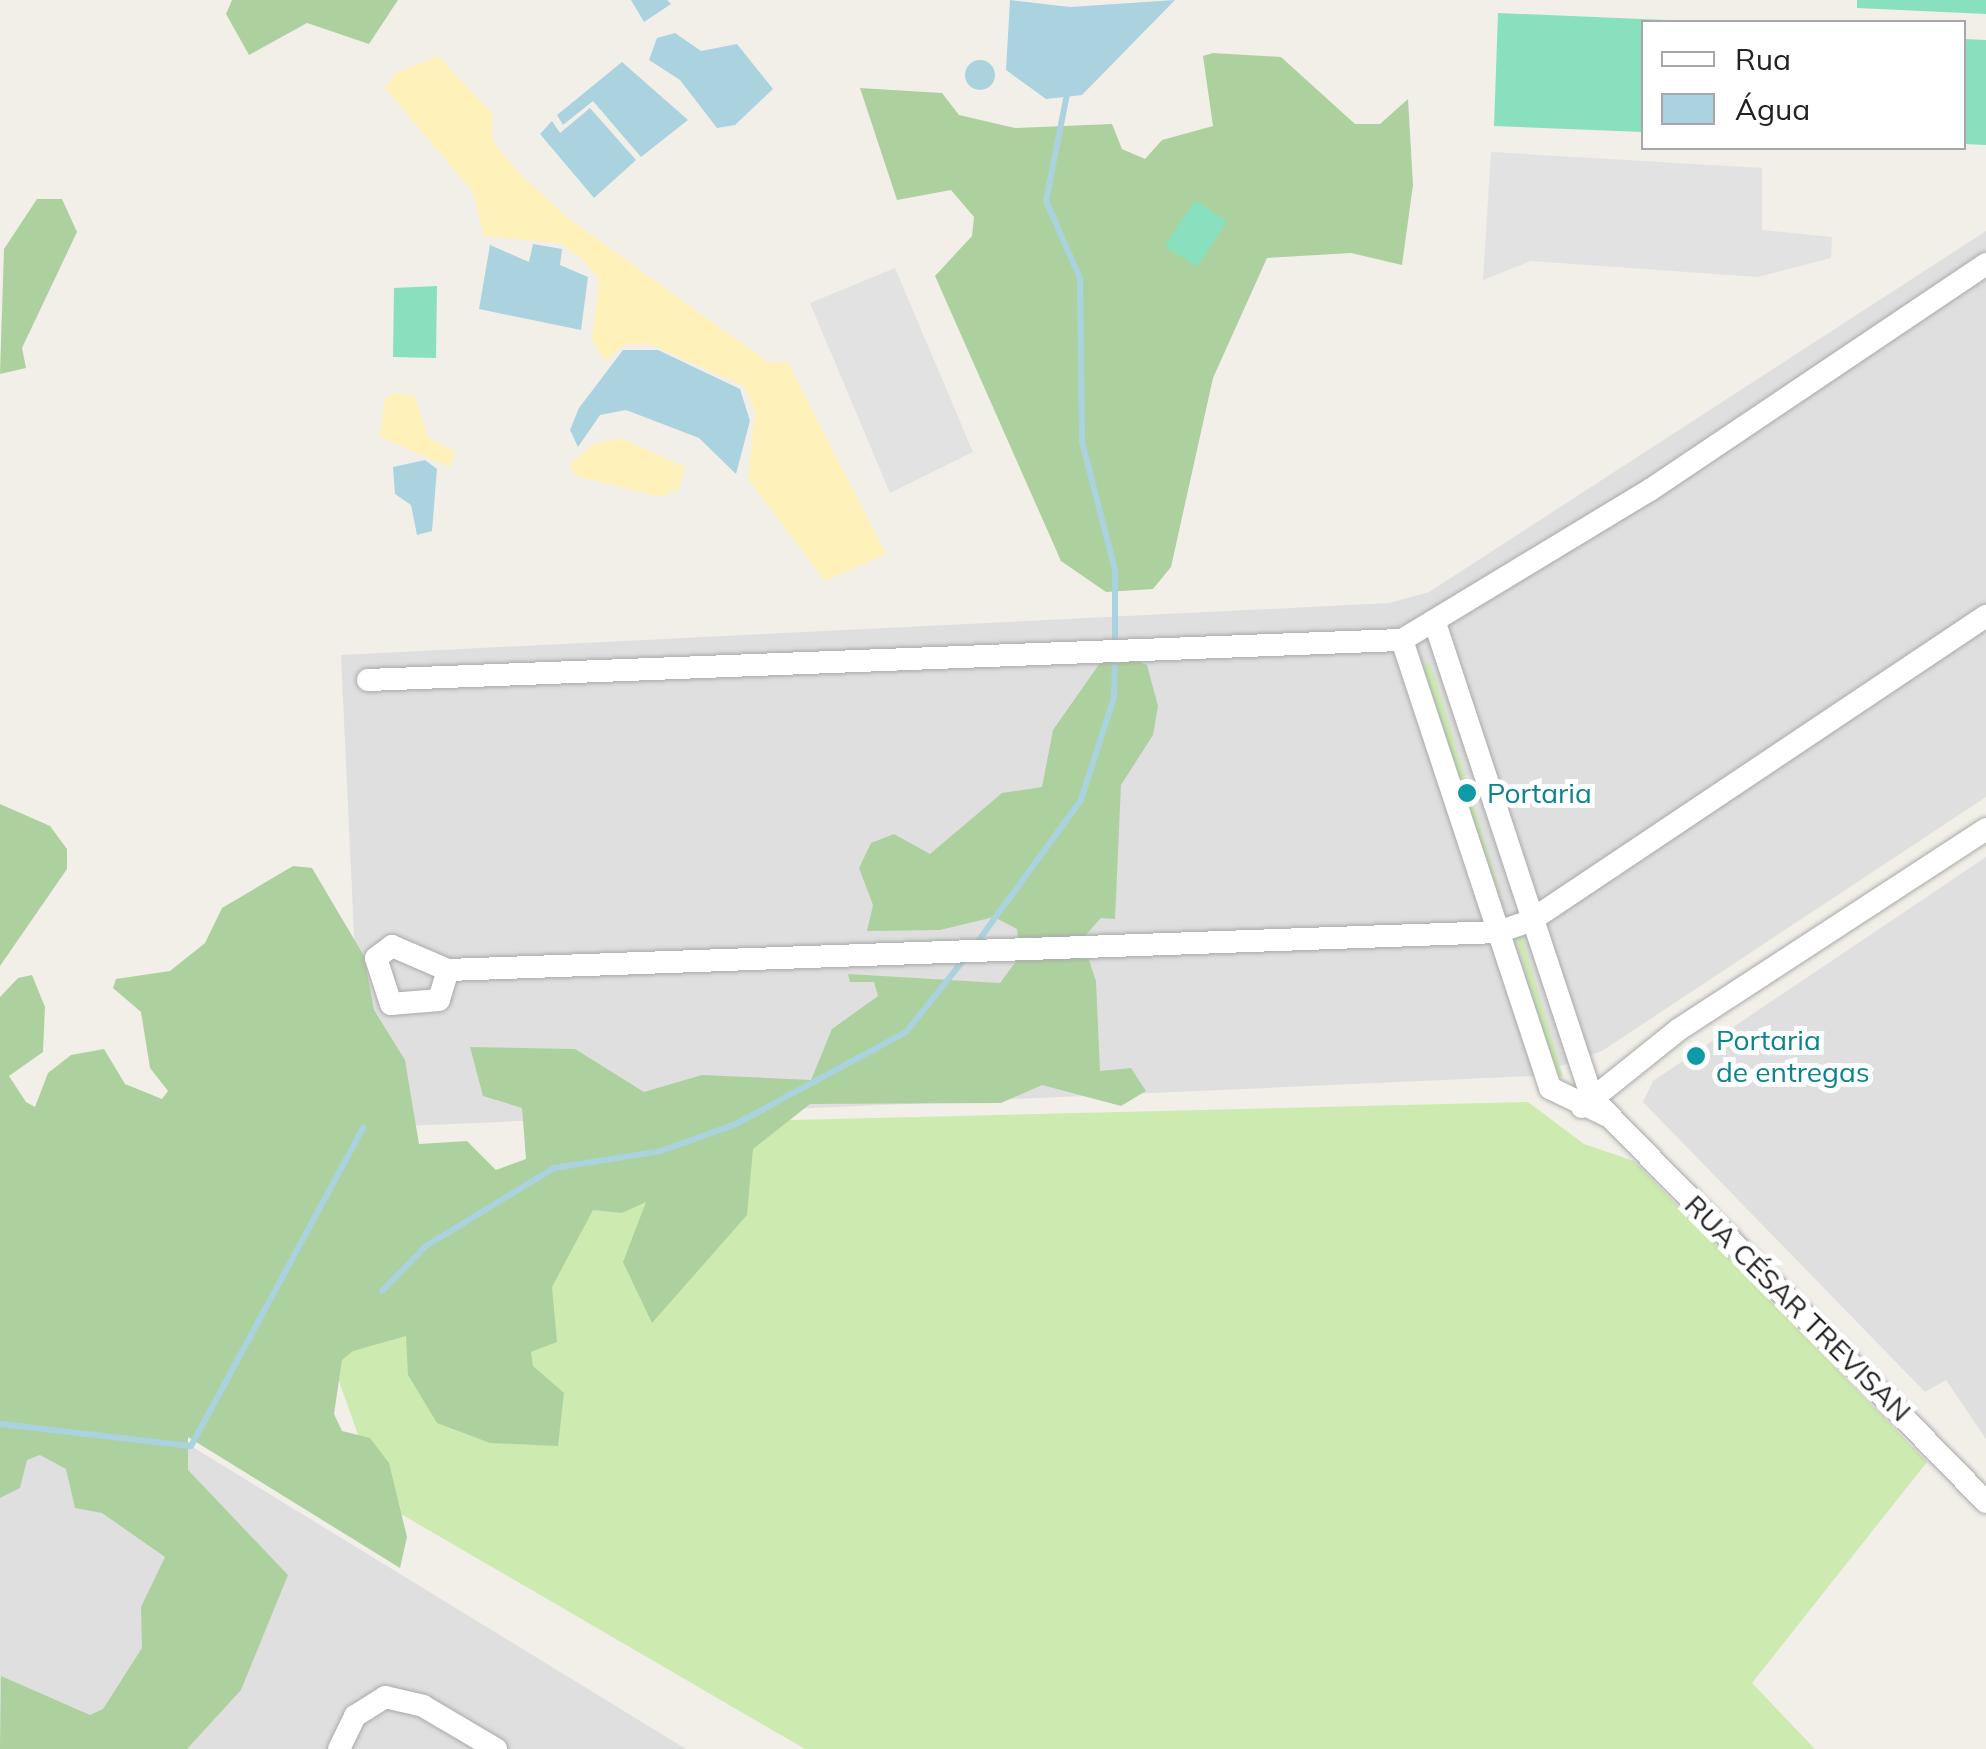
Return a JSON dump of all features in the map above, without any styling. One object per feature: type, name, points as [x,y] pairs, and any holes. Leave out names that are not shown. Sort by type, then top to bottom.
[{"type":"street","points":[[368,680],[1402,640],[1435,623],[1986,264]]},
{"type":"street","points":[[448,970],[1498,932],[1530,921],[1986,616]]},
{"type":"street","points":[[1435,623],[1586,1104],[1678,1030],[1986,829]]},
{"type":"street","name":"RUA CÉSAR TREVISAN","points":[[1402,640],[1550,1088],[1608,1116],[1986,1502]]},
{"type":"street","points":[[340,1749],[354,1716],[385,1697],[423,1706],[496,1749]]},
{"type":"shaded area","points":[[1491,152],[1762,168],[1762,230],[1832,237],[1831,258],[1758,277],[1531,261],[1483,280]]},
{"type":"shaded area","points":[[1986,231],[1986,797],[1602,1051],[1534,1076],[363,1128],[341,655],[1389,603],[1429,592]]},
{"type":"shaded area","points":[[895,268],[973,452],[890,493],[810,303]]},
{"type":"shaded area","points":[[1986,857],[1986,1439],[1946,1380],[1925,1392],[1643,1102],[1653,1081]]},
{"type":"shaded area","points":[[0,1424],[191,1446],[686,1749],[0,1749]]},
{"type":"green space","points":[[232,0],[398,0],[369,44],[307,23],[249,55],[226,14]]},
{"type":"green space","points":[[1857,0],[1986,0],[1986,14],[1857,8]]},
{"type":"green space","points":[[1498,13],[1665,20],[1641,20],[1641,132],[1494,126]]},
{"type":"green space","points":[[1966,39],[1986,40],[1986,145],[1966,144]]},
{"type":"green space","points":[[1213,53],[1281,57],[1355,124],[1380,124],[1408,99],[1413,185],[1402,265],[1351,253],[1267,258],[1213,378],[1171,567],[1153,589],[1106,592],[1061,561],[935,276],[972,236],[974,217],[951,190],[897,200],[860,88],[942,93],[959,115],[1015,128],[1112,124],[1122,149],[1145,159],[1162,140],[1213,126],[1203,56]]},
{"type":"green space","points":[[37,199],[62,199],[77,232],[22,348],[26,368],[0,374],[4,249]]},
{"type":"green space","points":[[1195,200],[1227,221],[1197,267],[1165,246]]},
{"type":"green space","points":[[437,286],[436,358],[393,357],[394,288]]},
{"type":"green space","points":[[1109,650],[1147,665],[1158,706],[1153,735],[1121,785],[1115,919],[1101,918],[1082,939],[1096,981],[1100,1071],[1131,1068],[1146,1091],[1121,1106],[1042,1085],[1001,1103],[810,1104],[753,1149],[747,1215],[652,1323],[623,1262],[646,1202],[622,1213],[593,1210],[552,1287],[557,1342],[531,1352],[533,1366],[564,1393],[558,1446],[490,1443],[437,1423],[408,1375],[406,1336],[353,1351],[342,1360],[334,1414],[342,1431],[370,1438],[389,1463],[407,1537],[400,1568],[188,1437],[188,1470],[288,1575],[241,1690],[187,1749],[0,1749],[1,1676],[90,1715],[103,1709],[142,1648],[141,1607],[165,1557],[102,1513],[75,1508],[66,1469],[40,1455],[27,1460],[20,1488],[0,1498],[0,997],[18,978],[32,975],[45,1007],[43,1052],[9,1076],[26,1102],[35,1107],[48,1073],[71,1055],[104,1049],[125,1084],[162,1099],[168,1091],[150,1068],[141,1012],[113,988],[116,979],[170,971],[205,943],[222,908],[293,866],[312,868],[364,956],[374,1010],[405,1060],[419,1144],[467,1141],[496,1170],[526,1159],[522,1108],[483,1096],[470,1047],[575,1049],[644,1092],[702,1075],[811,1080],[832,1029],[878,996],[874,982],[850,982],[848,974],[1000,983],[1020,956],[1017,929],[994,917],[940,930],[867,931],[873,905],[859,868],[871,843],[894,834],[930,854],[1002,793],[1042,787],[1053,730]]},
{"type":"green space","points":[[1423,663],[1431,665],[1507,914],[1421,671]]},
{"type":"green space","points":[[0,804],[50,826],[67,849],[67,869],[0,966]]},
{"type":"green space","points":[[1516,937],[1522,937],[1563,1077],[1555,1074]]},
{"type":"green space","points":[[1528,1102],[1584,1144],[1634,1161],[1927,1462],[1752,1683],[1815,1749],[805,1749],[382,1503],[307,1290],[673,1123]]},
{"type":"sand","points":[[438,56],[492,114],[492,140],[514,168],[569,219],[768,362],[788,363],[886,554],[825,581],[748,479],[755,411],[744,386],[649,344],[624,345],[605,361],[592,340],[599,279],[582,259],[560,243],[484,236],[473,192],[385,88],[396,73]]},
{"type":"sand","points":[[395,393],[415,396],[428,438],[456,452],[450,467],[380,437],[385,398]]},
{"type":"sand","points":[[621,438],[685,467],[679,489],[661,497],[576,476],[569,465],[594,444]]},
{"type":"water","points":[[631,0],[667,0],[671,4],[644,22]]},
{"type":"water","points":[[1010,0],[1070,7],[1175,0],[1082,95],[1046,99],[1006,70]]},
{"type":"water","points":[[675,33],[701,51],[737,44],[773,89],[735,125],[717,128],[680,80],[649,60],[657,38]]},
{"type":"water","points":[[980,60],[991,64],[995,75],[991,86],[980,90],[969,86],[965,75],[969,64]]},
{"type":"water","points":[[622,62],[688,120],[641,157],[593,101],[563,125],[557,115]]},
{"type":"water","points":[[590,108],[636,160],[594,198],[540,134],[552,121],[560,133]]},
{"type":"water","points":[[533,244],[562,249],[560,265],[588,277],[581,330],[479,309],[490,245],[529,262]]},
{"type":"water","points":[[623,350],[658,350],[740,389],[750,421],[736,474],[699,438],[626,410],[600,415],[578,447],[570,430],[579,408]]},
{"type":"water","points":[[425,460],[437,469],[432,531],[417,535],[411,505],[395,494],[393,467]]},
{"type":"waterway","points":[[1068,89],[1046,201],[1080,278],[1082,442],[1115,570],[1115,644]]},
{"type":"waterway","points":[[976,944],[1081,800],[1114,697],[1115,656]]},
{"type":"waterway","points":[[382,1291],[426,1246],[554,1168],[661,1151],[736,1124],[906,1032],[965,958]]},
{"type":"waterway","points":[[0,1424],[191,1446],[363,1128]]},
{"type":"place","name":"Portaria","points":[[1467,793]]},
{"type":"place","name":"Portaria de entregas","points":[[1696,1056]]}]
